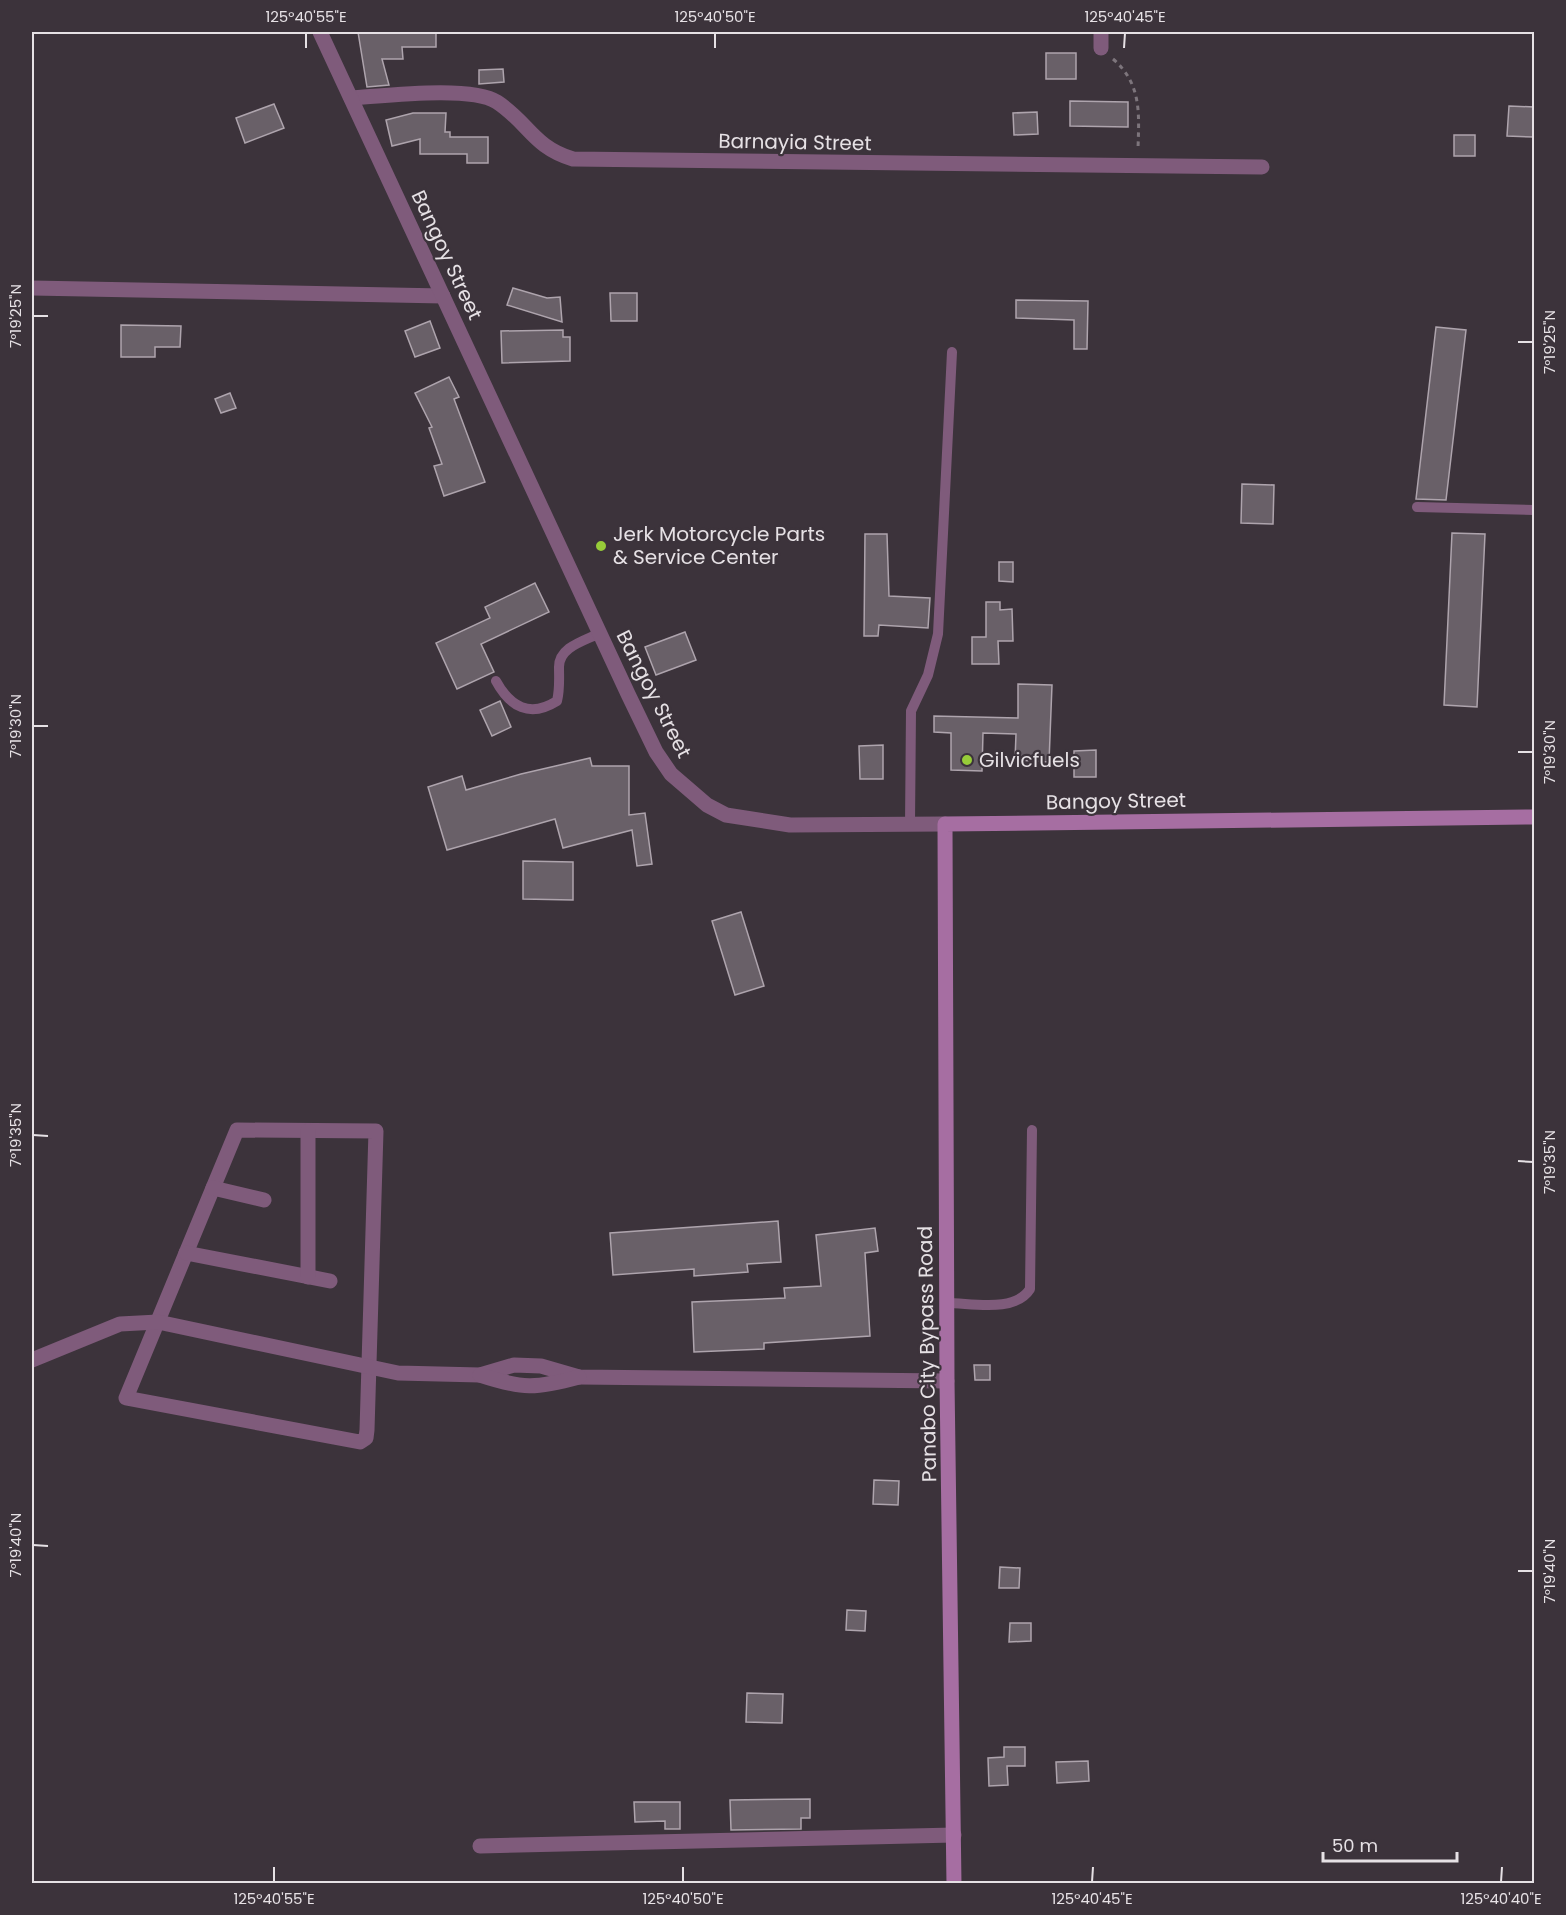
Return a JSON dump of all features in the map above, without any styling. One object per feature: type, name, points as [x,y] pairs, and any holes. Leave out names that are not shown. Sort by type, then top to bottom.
[{"type":"main road","name":"Bangoy Street","points":[[945,824],[1534,817]]},
{"type":"main road","name":"Panabo City Bypass Road","points":[[945,824],[947,1381],[954,1884]]},
{"type":"street","name":"Bangoy Street","points":[[320,32],[656,752],[671,774],[706,805],[726,815],[790,825],[945,824]]},
{"type":"street","points":[[1101,32],[1101,48]]},
{"type":"street","name":"Barnayia Street","points":[[351,98],[460,94],[494,100],[511,111],[537,141],[558,155],[573,159],[1262,167]]},
{"type":"street","points":[[32,288],[443,296]]},
{"type":"street","points":[[237,1130],[376,1131],[370,1368],[367,1435],[363,1441],[355,1443],[126,1398],[213,1188],[237,1130]]},
{"type":"street","points":[[308,1131],[308,1277]]},
{"type":"street","points":[[213,1188],[264,1200]]},
{"type":"street","points":[[186,1253],[330,1281]]},
{"type":"street","points":[[32,1360],[120,1324],[158,1322],[370,1368],[408,1374],[480,1376],[514,1386],[541,1387],[579,1377]]},
{"type":"street","points":[[480,1376],[514,1365],[535,1365],[579,1377],[947,1381]]},
{"type":"street","points":[[480,1846],[954,1835]]},
{"type":"lane","points":[[910,824],[911,711],[934,657],[938,634],[952,352]]},
{"type":"lane","points":[[1417,507],[1534,510]]},
{"type":"lane","points":[[496,681],[516,706],[527,711],[546,708],[557,701],[560,690],[559,660],[564,651],[600,633]]},
{"type":"lane","points":[[947,1303],[1012,1303],[1024,1299],[1030,1289],[1032,1131]]},
{"type":"path","points":[[1101,48],[1119,64],[1136,90],[1139,104],[1138,166]]},
{"type":"building","points":[[358,32],[436,32],[436,47],[402,47],[403,59],[382,59],[389,85],[367,87]]},
{"type":"building","points":[[1046,53],[1076,53],[1076,79],[1046,79]]},
{"type":"building","points":[[503,69],[504,82],[479,84],[479,70]]},
{"type":"building","points":[[1070,101],[1128,102],[1128,127],[1070,126]]},
{"type":"building","points":[[274,104],[284,128],[245,143],[236,118]]},
{"type":"building","points":[[1509,106],[1534,107],[1533,137],[1507,136]]},
{"type":"building","points":[[1037,112],[1038,134],[1014,135],[1013,113]]},
{"type":"building","points":[[413,113],[446,113],[445,132],[450,132],[450,137],[488,137],[488,163],[467,163],[467,154],[420,154],[420,139],[392,146],[386,120]]},
{"type":"building","points":[[1454,135],[1475,135],[1475,156],[1454,156]]},
{"type":"building","points":[[513,288],[547,298],[560,297],[562,322],[507,305]]},
{"type":"building","points":[[610,293],[637,293],[637,321],[611,321]]},
{"type":"building","points":[[1016,300],[1088,301],[1087,349],[1074,349],[1074,320],[1016,318]]},
{"type":"building","points":[[430,321],[440,348],[415,357],[405,331]]},
{"type":"building","points":[[121,325],[181,326],[180,347],[155,347],[155,357],[121,357]]},
{"type":"building","points":[[1436,327],[1466,330],[1446,500],[1416,499]]},
{"type":"building","points":[[563,330],[563,337],[570,337],[570,361],[502,363],[501,331]]},
{"type":"building","points":[[449,377],[459,397],[454,399],[485,482],[444,496],[434,466],[442,464],[429,428],[432,427],[415,393]]},
{"type":"building","points":[[230,393],[236,408],[221,413],[215,399]]},
{"type":"building","points":[[1242,484],[1274,485],[1273,524],[1241,523]]},
{"type":"building","points":[[1452,533],[1485,534],[1477,707],[1444,705]]},
{"type":"building","points":[[865,534],[887,534],[889,596],[930,598],[928,628],[879,625],[878,636],[864,636]]},
{"type":"building","points":[[999,562],[1013,562],[1013,582],[999,581]]},
{"type":"building","points":[[535,583],[549,612],[481,644],[494,672],[457,689],[436,643],[490,618],[485,607]]},
{"type":"building","points":[[986,602],[1000,602],[1000,610],[1012,609],[1013,641],[998,641],[999,664],[972,664],[972,637],[986,637]]},
{"type":"building","points":[[685,632],[696,660],[656,675],[645,647]]},
{"type":"building","points":[[1018,684],[1052,685],[1049,762],[1015,760],[1016,734],[983,733],[982,771],[951,770],[951,733],[934,732],[934,716],[1018,718]]},
{"type":"building","points":[[500,701],[511,727],[492,736],[480,710]]},
{"type":"building","points":[[883,745],[883,779],[860,779],[859,746]]},
{"type":"building","points":[[1096,750],[1096,777],[1074,777],[1074,751]]},
{"type":"building","points":[[590,758],[592,766],[629,766],[629,815],[645,813],[652,864],[637,866],[632,830],[563,848],[555,819],[447,850],[428,787],[462,776],[466,790]]},
{"type":"building","points":[[523,861],[573,862],[573,900],[523,899]]},
{"type":"building","points":[[741,912],[764,986],[735,995],[712,921]]},
{"type":"building","points":[[778,1221],[781,1262],[747,1264],[748,1272],[694,1276],[694,1269],[613,1275],[610,1233]]},
{"type":"building","points":[[875,1228],[878,1251],[865,1253],[870,1336],[764,1343],[764,1349],[694,1352],[692,1302],[785,1298],[784,1288],[821,1286],[816,1235]]},
{"type":"building","points":[[974,1365],[990,1365],[990,1380],[975,1380]]},
{"type":"building","points":[[874,1480],[899,1481],[898,1505],[873,1504]]},
{"type":"building","points":[[1000,1567],[1020,1568],[1019,1588],[999,1588]]},
{"type":"building","points":[[847,1610],[866,1611],[865,1631],[846,1630]]},
{"type":"building","points":[[1010,1623],[1031,1623],[1031,1641],[1009,1642]]},
{"type":"building","points":[[747,1693],[783,1694],[782,1723],[746,1722]]},
{"type":"building","points":[[1004,1747],[1025,1747],[1025,1766],[1007,1766],[1008,1785],[989,1786],[988,1758],[1004,1757]]},
{"type":"building","points":[[1088,1761],[1089,1781],[1057,1783],[1056,1762]]},
{"type":"building","points":[[810,1799],[810,1818],[801,1818],[801,1829],[731,1830],[730,1800]]},
{"type":"building","points":[[634,1802],[680,1802],[680,1829],[665,1829],[665,1821],[635,1822]]},
{"type":"place","name":"Jerk Motorcycle Parts & Service Center","points":[[601,546]]},
{"type":"place","name":"Gilvicfuels","points":[[967,760]]}]
